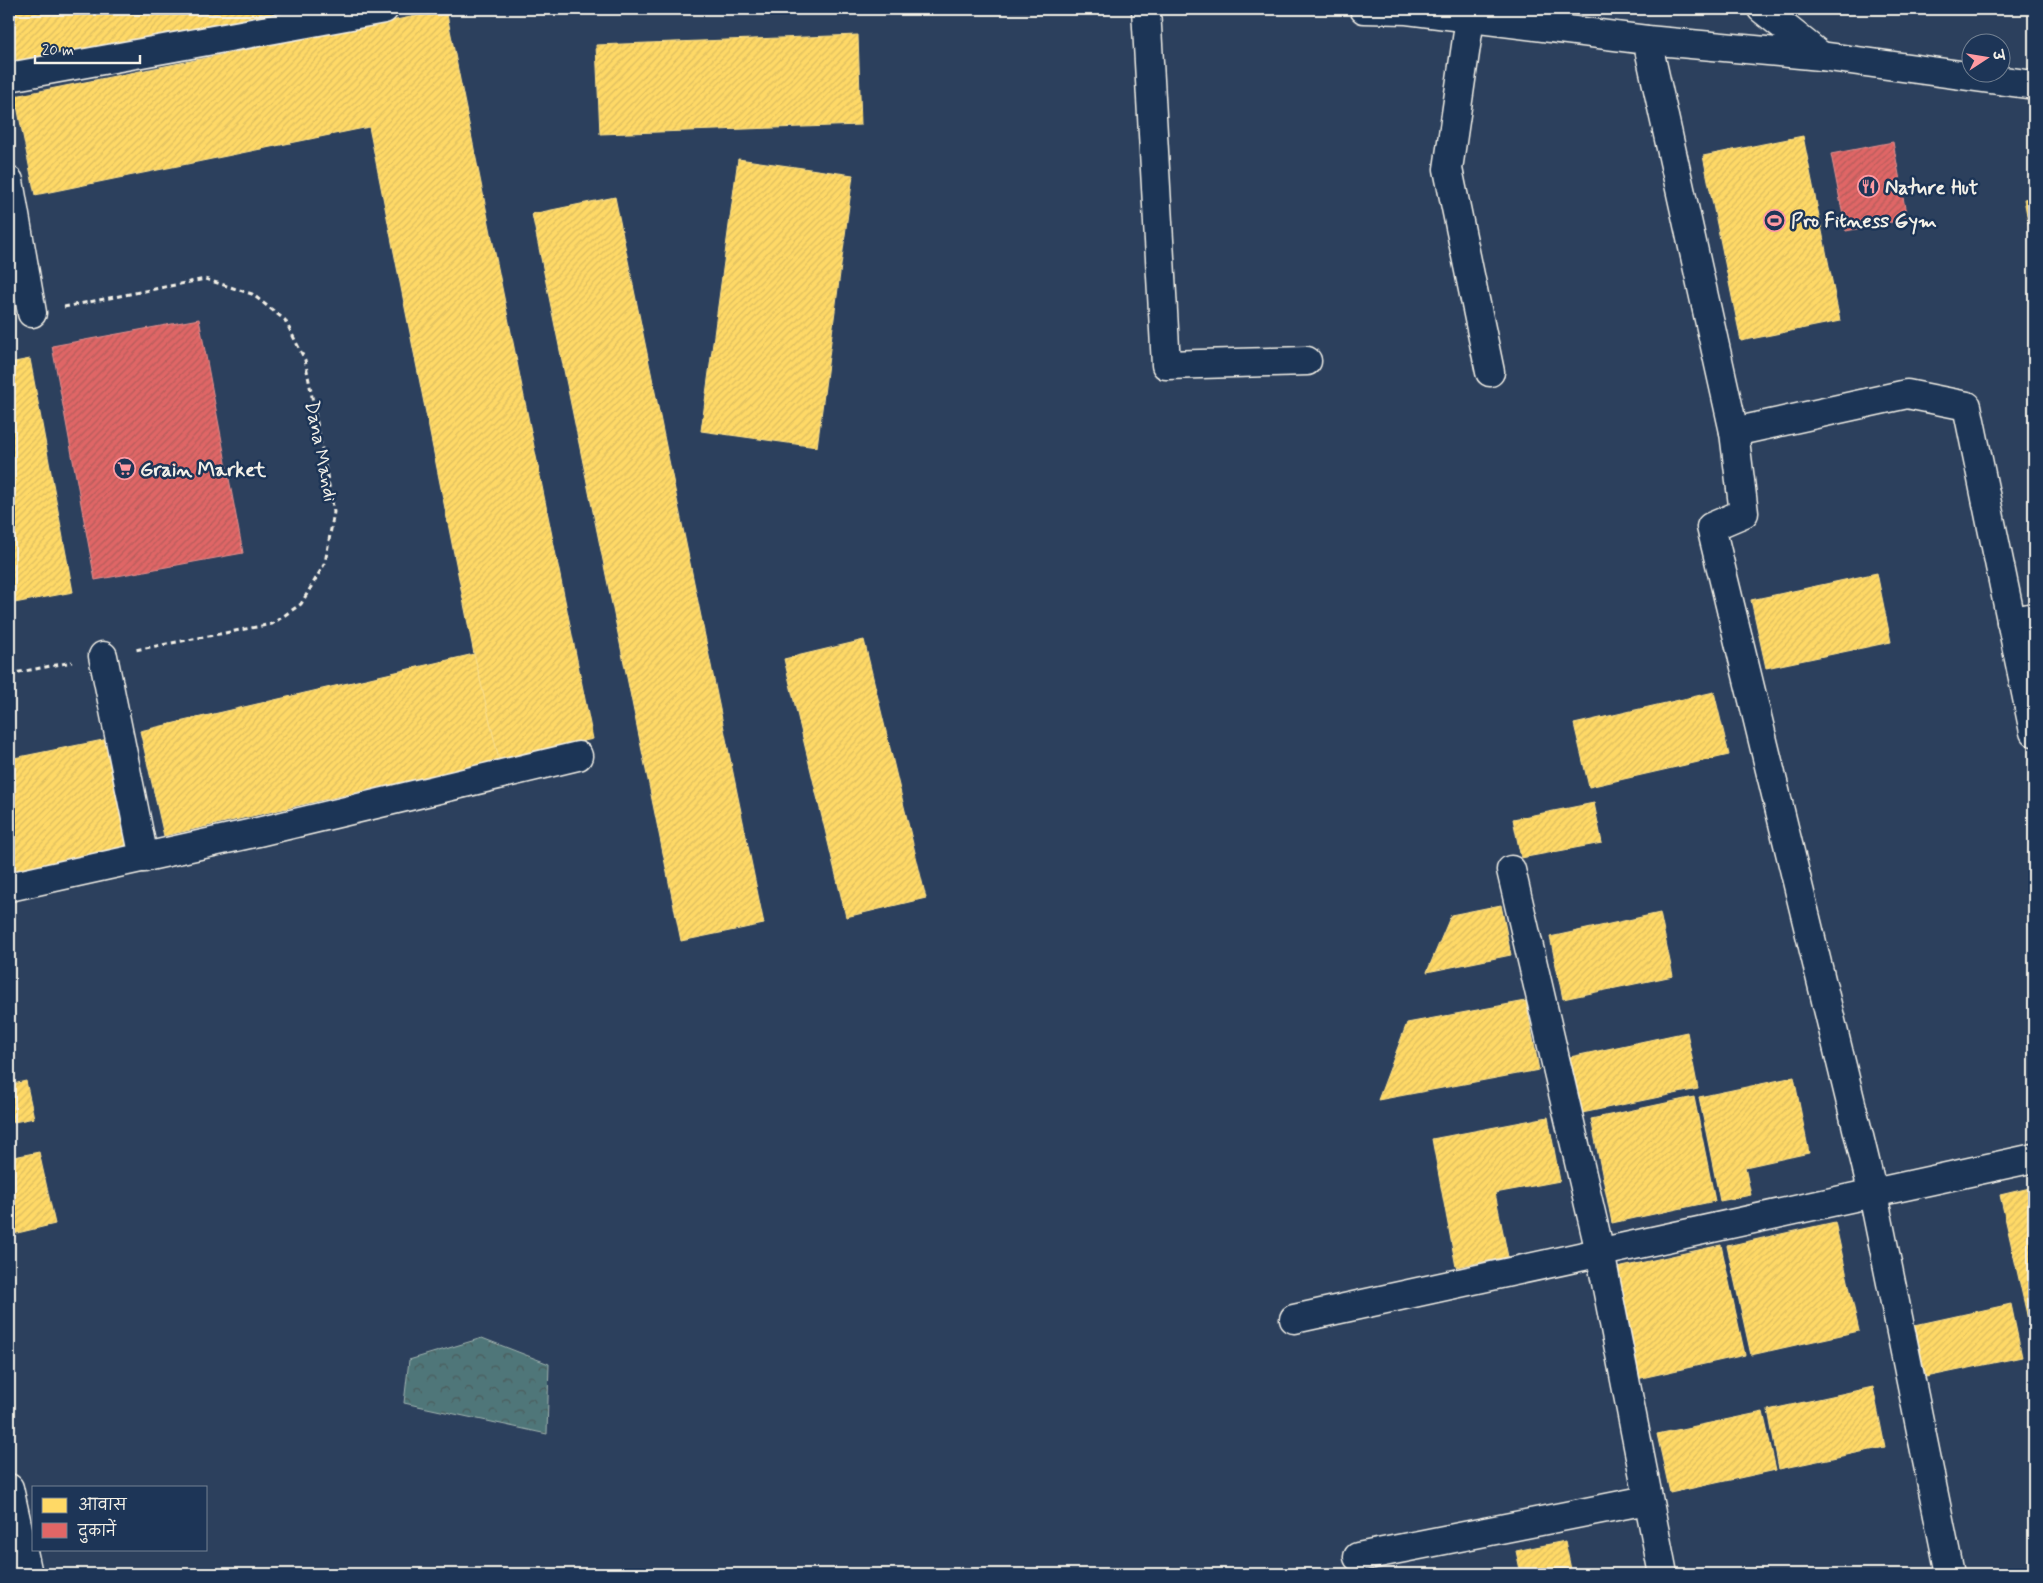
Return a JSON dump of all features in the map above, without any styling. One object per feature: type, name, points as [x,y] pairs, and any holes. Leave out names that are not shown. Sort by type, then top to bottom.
[{"type":"street","points":[[9,77],[384,9]]},
{"type":"street","points":[[1146,9],[1166,364],[1307,361]]},
{"type":"street","points":[[1364,9],[1407,10],[1648,40],[1821,56],[2034,85]]},
{"type":"street","points":[[1762,9],[1821,56]]},
{"type":"street","points":[[1470,18],[1448,169],[1490,372]]},
{"type":"street","points":[[1648,40],[1734,432],[1744,513],[1711,527],[1873,1194],[1950,1574]]},
{"type":"street","points":[[9,181],[32,313]]},
{"type":"street","points":[[1734,432],[1907,394],[1967,406],[2023,619],[2034,732]]},
{"type":"street","points":[[103,656],[144,858]]},
{"type":"street","points":[[9,888],[578,756]]},
{"type":"street","points":[[1511,870],[1600,1252],[1663,1574]]},
{"type":"street","points":[[1294,1319],[2034,1158]]},
{"type":"street","points":[[9,1488],[28,1574]]},
{"type":"street","points":[[1358,1556],[1648,1500]]},
{"type":"path","name":"Dana Mandi","points":[[9,674],[272,624],[301,604],[325,563],[334,512],[304,360],[285,320],[252,294],[205,279],[32,313]]},
{"type":"green space","points":[[482,1338],[549,1364],[547,1434],[404,1403],[409,1360]]},
{"type":"building: आवास","points":[[9,9],[335,9],[16,62]]},
{"type":"building: आवास","points":[[446,10],[593,739],[499,760],[474,654],[369,127],[35,195],[15,96]]},
{"type":"building: आवास","points":[[858,35],[861,125],[600,134],[596,45]]},
{"type":"building: आवास","points":[[1803,136],[1840,321],[1741,341],[1703,156]]},
{"type":"building: आवास","points":[[738,159],[853,175],[817,447],[701,431]]},
{"type":"building: आवास","points":[[615,197],[764,924],[681,941],[532,214]]},
{"type":"building: आवास","points":[[2034,197],[2034,253],[2024,199]]},
{"type":"building: आवास","points":[[30,359],[73,592],[9,604],[9,363]]},
{"type":"building: आवास","points":[[1877,573],[1891,642],[1766,668],[1751,600]]},
{"type":"building: आवास","points":[[864,640],[926,898],[846,917],[784,659]]},
{"type":"building: आवास","points":[[474,654],[499,760],[164,836],[140,731]]},
{"type":"building: आवास","points":[[1714,692],[1729,755],[1589,787],[1574,724]]},
{"type":"building: आवास","points":[[108,739],[131,849],[9,874],[9,759]]},
{"type":"building: आवास","points":[[1594,803],[1602,843],[1521,858],[1513,819]]},
{"type":"building: आवास","points":[[1501,905],[1511,955],[1427,972],[1451,915]]},
{"type":"building: आवास","points":[[1660,913],[1673,976],[1563,999],[1550,937]]},
{"type":"building: आवास","points":[[1526,1001],[1539,1070],[1378,1100],[1407,1023]]},
{"type":"building: आवास","points":[[1687,1032],[1698,1089],[1582,1113],[1570,1057]]},
{"type":"building: आवास","points":[[1794,1077],[1809,1153],[1745,1167],[1751,1195],[1720,1201],[1699,1097]]},
{"type":"building: आवास","points":[[26,1081],[34,1118],[9,1123],[9,1085]]},
{"type":"building: आवास","points":[[1694,1097],[1715,1201],[1612,1223],[1591,1119]]},
{"type":"building: आवास","points":[[1548,1117],[1560,1181],[1495,1193],[1508,1257],[1456,1267],[1432,1139]]},
{"type":"building: आवास","points":[[39,1152],[55,1224],[9,1235],[9,1158]]},
{"type":"building: आवास","points":[[2034,1187],[2034,1346],[2000,1195]]},
{"type":"building: आवास","points":[[1835,1222],[1859,1331],[1751,1355],[1727,1246]]},
{"type":"building: आवास","points":[[1721,1245],[1745,1355],[1637,1379],[1613,1269]]},
{"type":"building: आवास","points":[[2011,1304],[2022,1357],[1926,1377],[1915,1325]]},
{"type":"building: आवास","points":[[1873,1387],[1885,1447],[1779,1469],[1768,1410]]},
{"type":"building: आवास","points":[[1763,1412],[1776,1470],[1670,1493],[1657,1434]]},
{"type":"building: आवास","points":[[1565,1541],[1572,1574],[1521,1574],[1516,1551]]},
{"type":"building: दुकानें","name":"Nature Hut","points":[[1893,142],[1907,219],[1846,231],[1831,154]]},
{"type":"building: दुकानें","points":[[199,319],[243,553],[95,580],[52,346]]},
{"type":"place","name":"Nature Hut","points":[[1869,187]]},
{"type":"place","name":"Pro Fitness Gym","points":[[1775,220]]},
{"type":"place","name":"Grain Market","points":[[124,469]]}]
